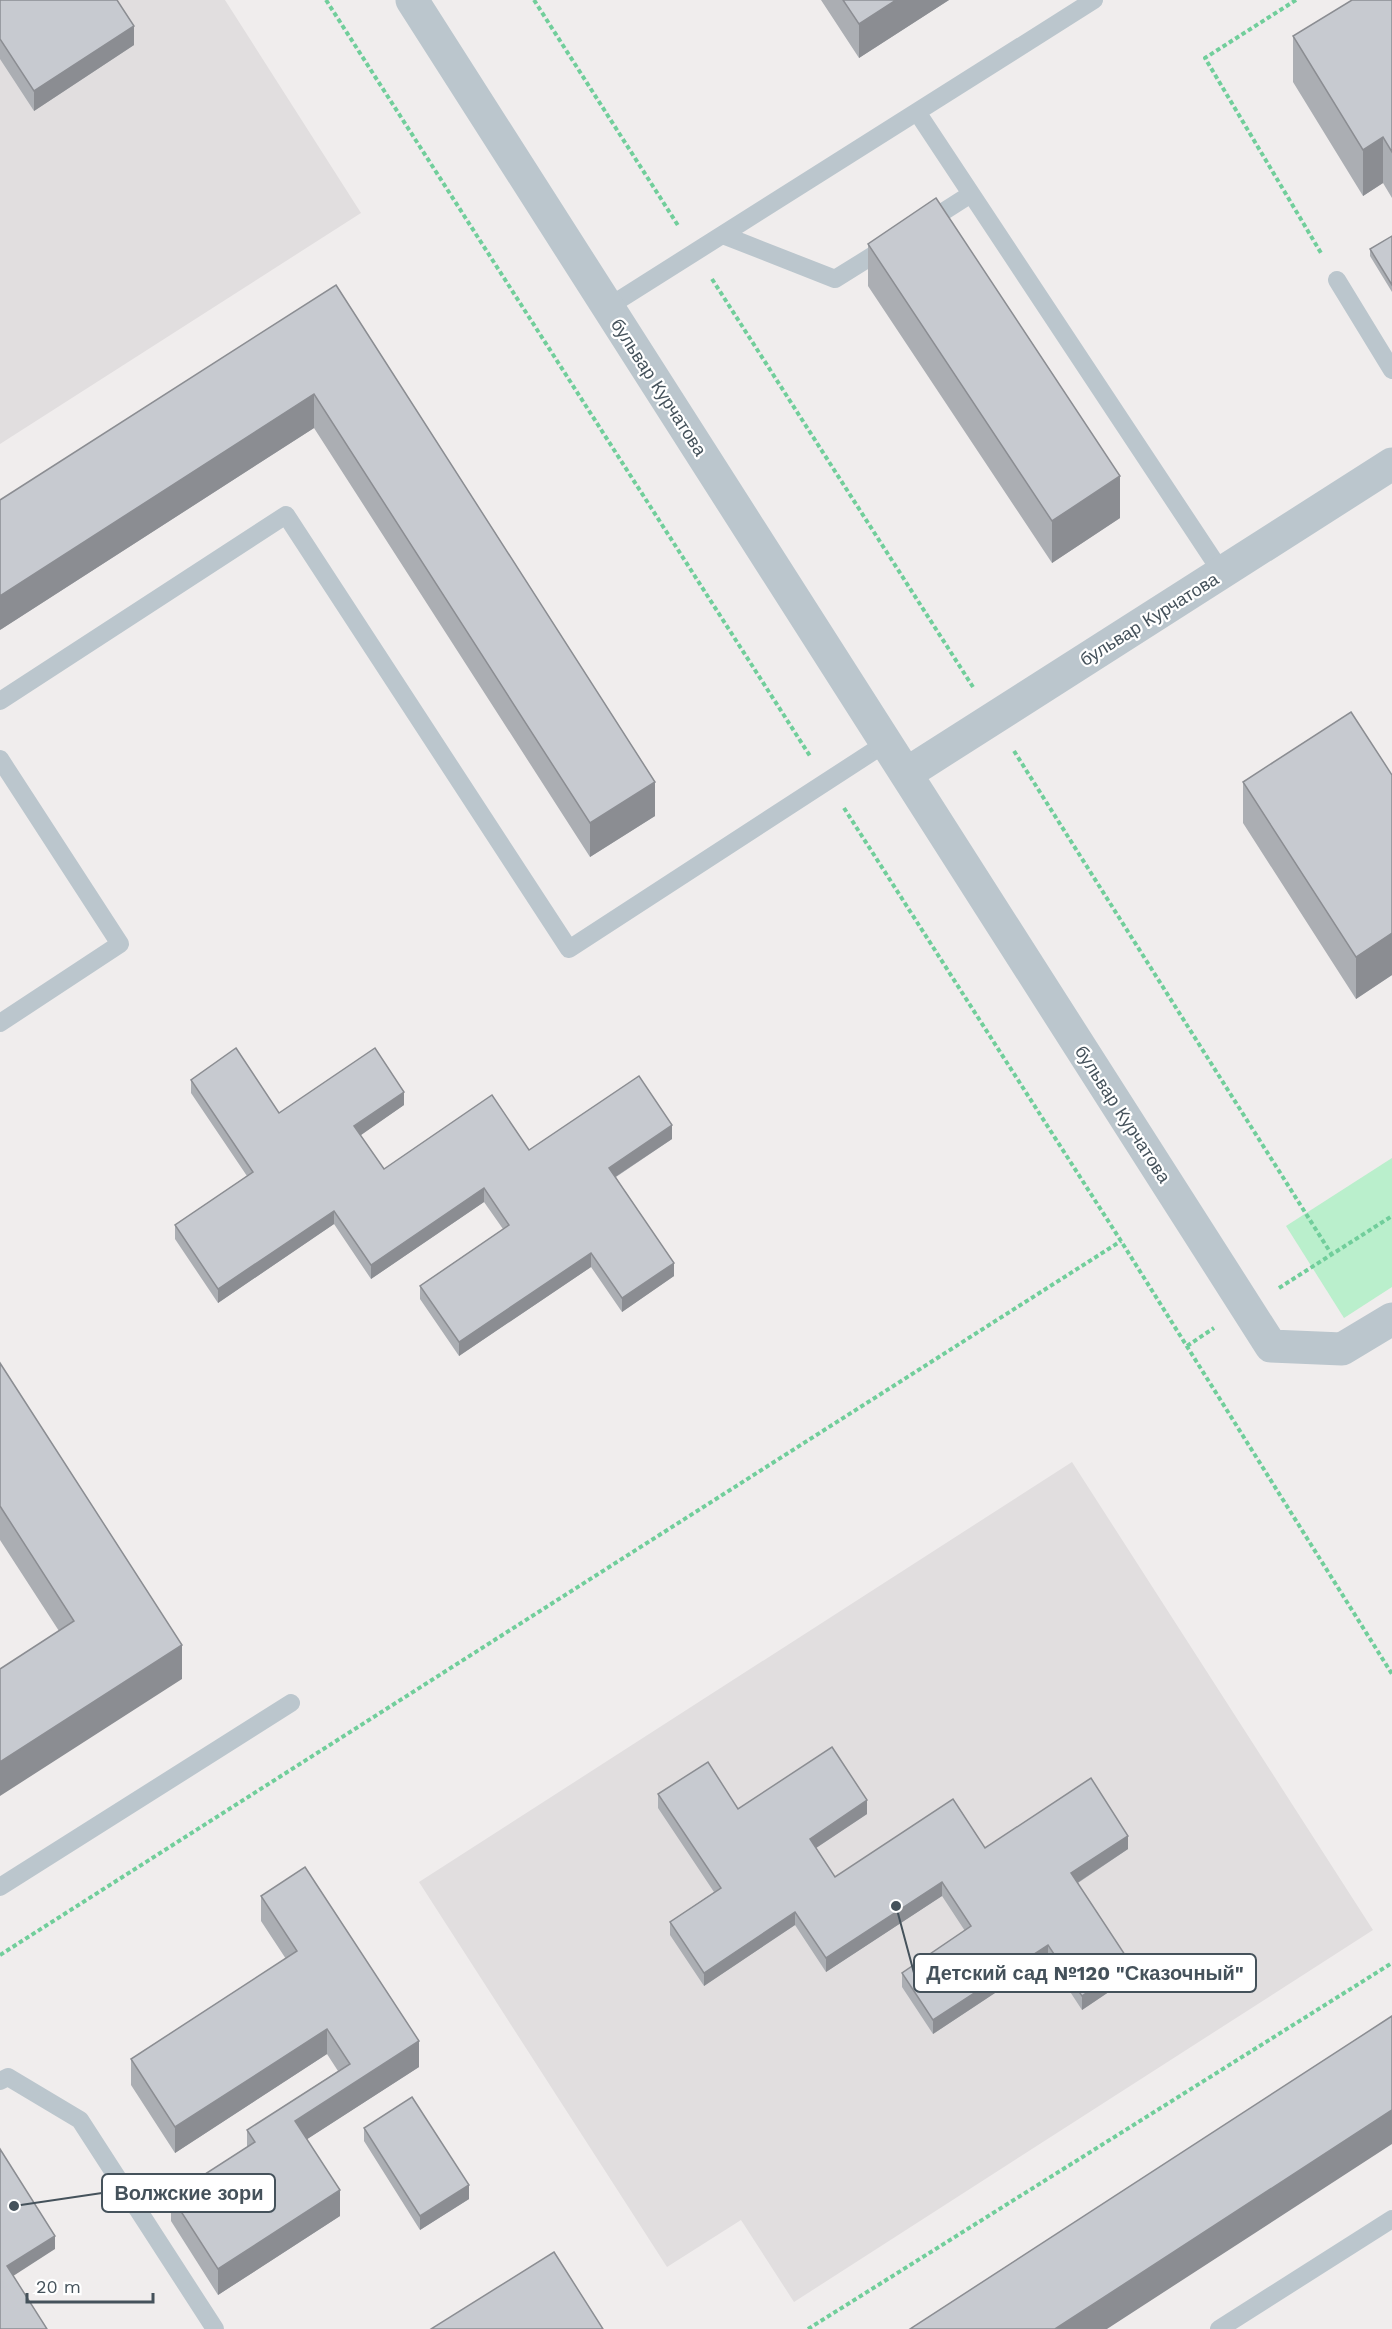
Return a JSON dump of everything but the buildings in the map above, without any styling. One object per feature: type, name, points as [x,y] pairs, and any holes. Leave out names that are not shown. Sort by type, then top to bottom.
[{"type":"street","name":"бульвар Курчатова","points":[[412,0],[1270,1346],[1342,1349],[1392,1319]]},
{"type":"street","name":"бульвар Курчатова","points":[[906,774],[1392,464]]},
{"type":"lane","points":[[608,307],[1094,0]]},
{"type":"lane","points":[[917,112],[1222,573]]},
{"type":"lane","points":[[723,235],[834,279],[971,194]]},
{"type":"lane","points":[[1337,280],[1392,370]]},
{"type":"lane","points":[[0,701],[286,515],[569,949],[886,743]]},
{"type":"lane","points":[[0,759],[120,944],[0,1023]]},
{"type":"lane","points":[[0,1887],[291,1703]]},
{"type":"lane","points":[[0,2081],[9,2076],[80,2120],[215,2329]]},
{"type":"lane","points":[[1219,2329],[1392,2219]]},
{"type":"path","points":[[326,0],[1121,1241],[1392,1674]]},
{"type":"path","points":[[534,0],[993,718],[1332,1255]]},
{"type":"path","points":[[1296,0],[1205,58],[1337,280]]},
{"type":"path","points":[[1187,1346],[1392,1216]]},
{"type":"path","points":[[0,1955],[1121,1241]]},
{"type":"path","points":[[808,2329],[1392,1963]]},
{"type":"shaded area","points":[[0,0],[225,0],[361,213],[0,444]]},
{"type":"shaded area","points":[[1072,1462],[1373,1930],[794,2302],[741,2220],[667,2267],[419,1882]]},
{"type":"green space","points":[[1392,1158],[1392,1287],[1344,1318],[1286,1226]]},
{"type":"place","name":"Детский сад №120 \"Сказочный\"","points":[[896,1906]]},
{"type":"place","name":"Волжские зори","points":[[14,2206]]}]
